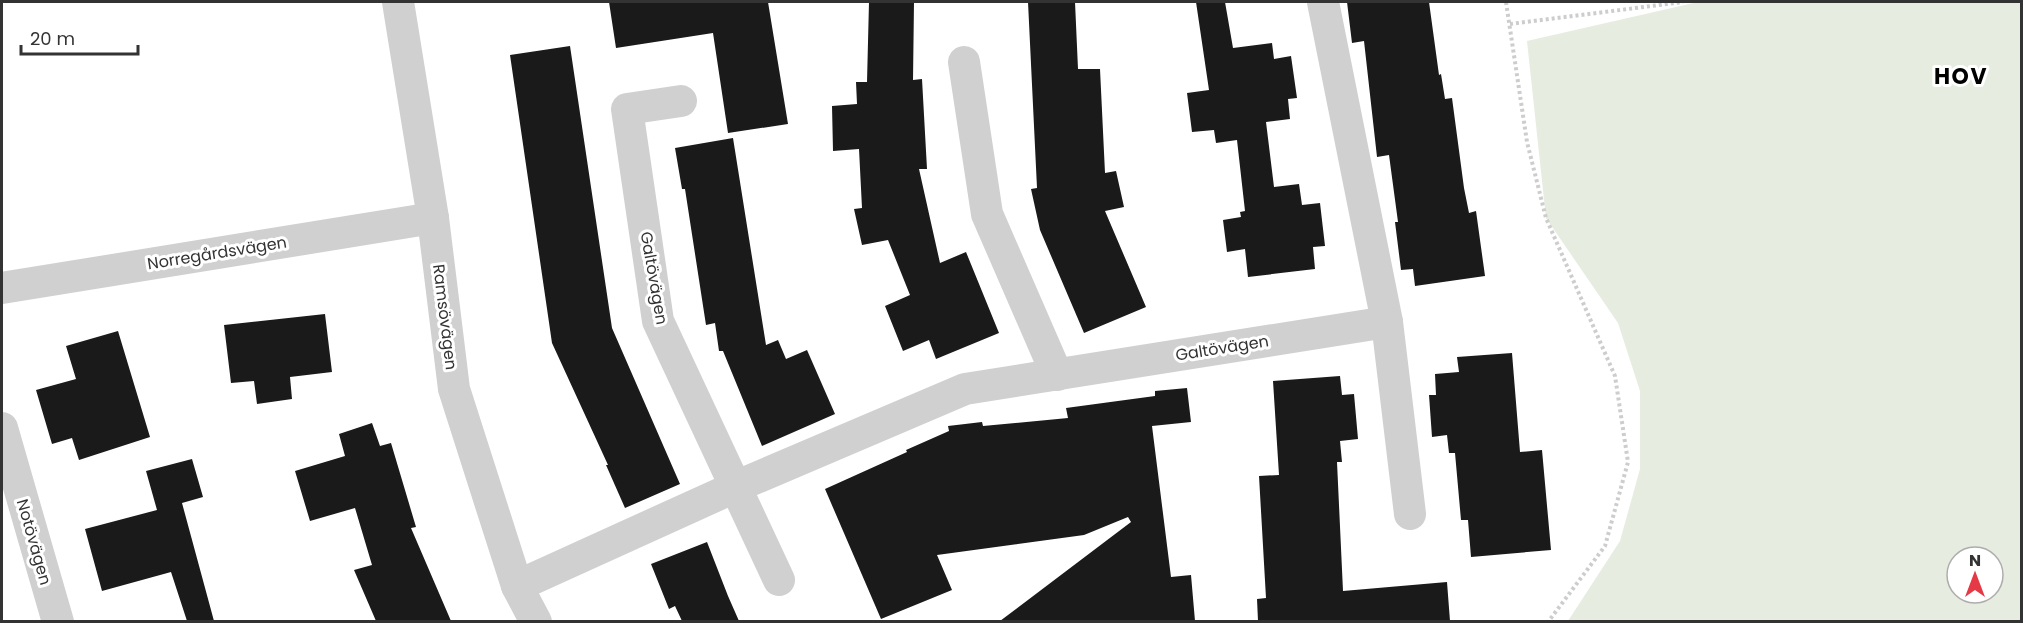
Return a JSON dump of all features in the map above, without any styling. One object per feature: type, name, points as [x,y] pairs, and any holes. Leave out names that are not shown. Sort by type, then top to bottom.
[{"type":"street","name":"Ramsövägen","points":[[398,2],[433,218],[454,388],[517,586],[536,621]]},
{"type":"street","points":[[1323,2],[1387,322],[1410,514]]},
{"type":"street","points":[[963,62],[987,214],[1057,375]]},
{"type":"street","name":"Galtövägen","points":[[681,100],[627,109],[658,321],[779,580]]},
{"type":"street","name":"Norregårdsvägen","points":[[2,288],[433,218]]},
{"type":"street","name":"Galtövägen","points":[[517,586],[735,487],[965,389],[1387,322]]},
{"type":"street","name":"Notövägen","points":[[2,428],[58,621]]},
{"type":"path","points":[[1506,2],[1527,142],[1546,218],[1616,376],[1628,462],[1605,546],[1548,621]]},
{"type":"path","points":[[1509,24],[1683,2]]},
{"type":"shaded area","points":[[1698,2],[2021,2],[2021,621],[1568,621],[1620,541],[1640,469],[1640,391],[1618,323],[1546,218],[1527,41]]},
{"type":"building","points":[[609,2],[768,2],[788,124],[728,133],[713,33],[616,48]]},
{"type":"building","points":[[869,2],[914,2],[913,80],[922,79],[927,169],[919,169],[940,263],[966,252],[999,333],[936,359],[929,340],[903,351],[885,306],[910,295],[888,240],[862,245],[854,209],[862,208],[859,149],[833,151],[832,106],[857,104],[856,82],[867,82]]},
{"type":"building","points":[[1028,2],[1075,2],[1078,69],[1100,69],[1105,173],[1116,171],[1124,207],[1105,211],[1146,307],[1084,333],[1040,230],[1031,189],[1037,188]]},
{"type":"building","points":[[1196,2],[1225,2],[1233,48],[1272,43],[1274,59],[1291,56],[1297,98],[1288,99],[1290,119],[1266,122],[1274,187],[1299,184],[1302,205],[1320,203],[1325,246],[1313,247],[1315,269],[1248,277],[1245,249],[1227,252],[1223,220],[1241,217],[1240,212],[1245,211],[1237,140],[1216,143],[1214,130],[1192,132],[1187,93],[1209,90]]},
{"type":"building","points":[[1347,2],[1429,2],[1439,75],[1441,74],[1445,99],[1452,98],[1464,188],[1469,213],[1476,211],[1485,276],[1415,286],[1413,269],[1401,270],[1395,222],[1398,222],[1389,155],[1377,157],[1364,41],[1352,43]]},
{"type":"building","points":[[570,46],[612,328],[680,484],[625,508],[606,465],[608,465],[552,343],[510,55]]},
{"type":"building","points":[[733,138],[766,345],[778,340],[786,359],[807,350],[835,414],[762,446],[723,351],[719,351],[715,323],[706,325],[685,189],[682,189],[675,148]]},
{"type":"building","points":[[325,314],[332,372],[290,377],[292,399],[257,404],[254,381],[231,383],[224,325]]},
{"type":"building","points":[[118,331],[150,437],[79,460],[72,438],[52,444],[36,390],[76,379],[66,346]]},
{"type":"building","points":[[1512,353],[1520,452],[1542,450],[1551,550],[1471,557],[1468,520],[1461,520],[1455,453],[1449,453],[1447,435],[1432,437],[1429,395],[1436,395],[1435,374],[1459,372],[1457,357]]},
{"type":"building","points":[[1340,376],[1342,395],[1354,394],[1358,439],[1340,441],[1342,462],[1337,462],[1343,591],[1447,582],[1450,621],[1258,621],[1257,599],[1266,598],[1259,476],[1279,475],[1273,381]]},
{"type":"building","points":[[1187,388],[1191,422],[1152,426],[1171,577],[1191,575],[1195,621],[1000,621],[1131,522],[1128,517],[1084,535],[937,555],[952,590],[881,619],[825,489],[949,431],[948,426],[982,422],[983,426],[1068,418],[1066,408],[1155,396],[1155,391]]},
{"type":"building","points":[[372,423],[380,446],[391,443],[416,527],[411,528],[451,621],[376,621],[354,570],[372,565],[355,508],[310,521],[295,471],[345,456],[339,434]]},
{"type":"building","points":[[192,459],[203,497],[182,503],[214,621],[187,621],[171,572],[102,591],[85,529],[157,510],[146,471]]},
{"type":"building","points":[[707,542],[739,621],[682,621],[675,606],[669,609],[651,564]]},
{"type":"district","name":"HOV","points":[[1961,76]]}]
